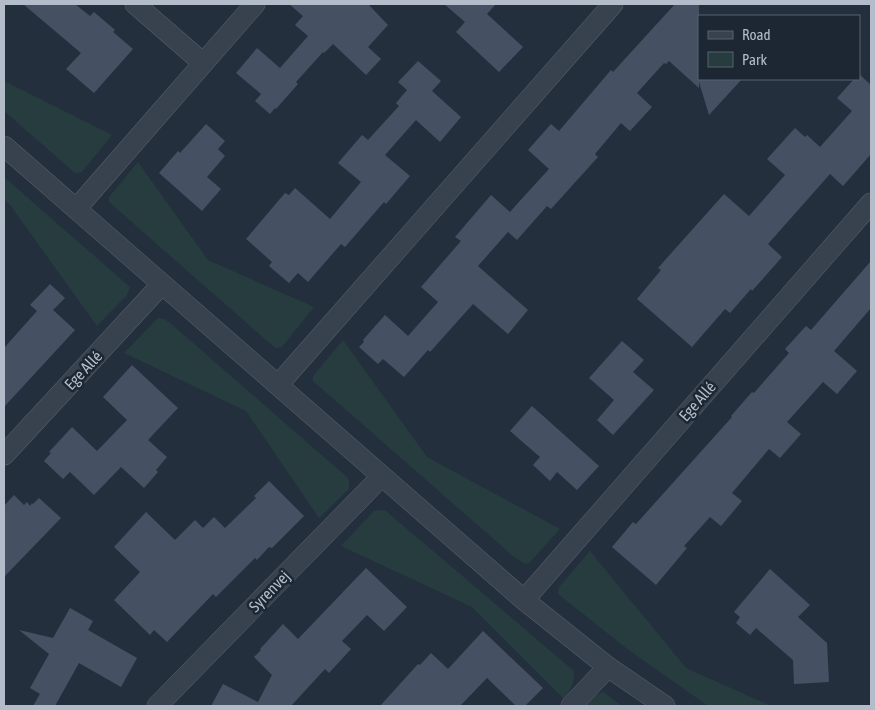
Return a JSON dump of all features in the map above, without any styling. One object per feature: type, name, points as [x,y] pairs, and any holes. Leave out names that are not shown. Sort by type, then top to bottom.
[{"type":"street","points":[[135,4],[203,63]]},
{"type":"street","points":[[76,208],[255,4]]},
{"type":"street","points":[[278,385],[613,4]]},
{"type":"street","points":[[4,146],[524,600],[608,667],[665,706]]},
{"type":"street","name":"Ege Allé","points":[[524,600],[871,203]]},
{"type":"street","name":"Ege Allé","points":[[4,455],[162,284]]},
{"type":"street","name":"Syrenvej","points":[[157,706],[382,476]]},
{"type":"street","points":[[571,706],[608,667]]},
{"type":"green space","points":[[4,81],[112,135],[82,172],[75,173],[4,111]]},
{"type":"green space","points":[[138,162],[208,260],[314,307],[282,347],[275,348],[109,202],[109,197]]},
{"type":"green space","points":[[4,177],[130,287],[127,295],[97,326],[4,199]]},
{"type":"green space","points":[[158,318],[169,322],[348,478],[349,489],[319,518],[246,411],[124,353]]},
{"type":"green space","points":[[343,340],[427,457],[560,529],[529,563],[525,564],[514,557],[313,381],[313,376]]},
{"type":"green space","points":[[374,511],[386,511],[574,671],[572,686],[564,699],[472,607],[341,546]]},
{"type":"green space","points":[[590,551],[686,668],[771,706],[708,706],[626,648],[558,594],[559,587]]},
{"type":"green space","points":[[604,692],[621,706],[585,706],[597,694]]},
{"type":"building","points":[[23,4],[75,4],[90,16],[94,12],[133,49],[94,93],[66,69],[81,53]]},
{"type":"building","points":[[289,4],[368,4],[388,25],[368,47],[381,59],[366,75],[333,44],[323,52],[296,82],[298,84],[270,114],[255,101],[261,94],[236,73],[257,48],[280,68],[308,36],[295,25],[303,16]]},
{"type":"building","points":[[444,4],[496,4],[487,14],[523,47],[499,72],[456,32],[465,22]]},
{"type":"building","points":[[675,4],[699,4],[698,80],[741,80],[709,115],[699,82],[699,88],[669,61],[666,64],[664,63],[637,93],[652,107],[630,131],[621,123],[595,154],[598,157],[551,209],[547,206],[517,240],[508,232],[478,266],[528,310],[508,334],[473,304],[430,352],[428,350],[404,377],[383,359],[378,364],[359,347],[364,342],[363,340],[385,315],[408,336],[438,302],[421,287],[461,241],[455,237],[491,195],[510,212],[549,169],[528,150],[551,124],[559,131],[611,70],[613,72]]},
{"type":"building","points":[[418,61],[441,81],[432,91],[461,117],[440,142],[416,120],[385,155],[410,176],[386,204],[384,202],[345,247],[341,244],[308,282],[298,273],[289,283],[269,266],[272,262],[246,239],[285,193],[289,195],[295,188],[330,219],[361,182],[338,163],[362,135],[368,140],[399,106],[396,103],[407,90],[398,82]]},
{"type":"building","points":[[860,75],[871,85],[871,154],[843,186],[830,174],[768,244],[782,257],[730,313],[725,309],[692,347],[637,299],[661,270],[658,268],[724,194],[749,216],[785,175],[767,159],[795,128],[805,137],[807,135],[820,147],[852,111],[837,98],[853,80],[860,80]]},
{"type":"building","points":[[206,124],[225,141],[218,149],[225,156],[207,177],[221,189],[202,211],[159,173],[178,151],[180,153]]},
{"type":"building","points":[[871,261],[871,308],[834,351],[857,371],[837,394],[823,382],[787,422],[801,434],[780,458],[769,449],[732,493],[742,501],[721,526],[710,517],[684,546],[687,548],[656,585],[612,547],[633,522],[636,524],[752,392],[754,393],[789,353],[785,349],[806,326],[811,330]]},
{"type":"building","points":[[50,284],[65,298],[53,310],[75,330],[4,407],[4,348],[37,311],[30,305]]},
{"type":"building","points":[[622,341],[644,360],[633,372],[654,390],[613,435],[597,420],[614,400],[589,378]]},
{"type":"building","points":[[132,365],[178,408],[148,440],[167,457],[156,470],[158,472],[144,488],[121,467],[94,495],[70,472],[63,479],[44,461],[51,453],[49,452],[72,427],[97,451],[127,420],[103,397]]},
{"type":"building","points":[[532,406],[599,466],[577,490],[557,472],[550,481],[533,465],[540,457],[510,431]]},
{"type":"building","points":[[269,481],[304,516],[272,548],[269,547],[257,560],[255,558],[216,597],[213,594],[167,642],[154,630],[150,635],[114,600],[140,572],[114,547],[146,512],[175,540],[195,520],[203,528],[214,517],[225,528],[256,498],[254,496]]},
{"type":"building","points":[[14,495],[24,505],[27,502],[30,506],[39,498],[61,518],[4,577],[4,506]]},
{"type":"building","points":[[366,568],[407,607],[384,631],[367,615],[342,641],[351,649],[329,673],[325,669],[291,706],[211,706],[223,684],[258,702],[272,675],[254,657],[260,649],[283,624],[298,639]]},
{"type":"building","points":[[770,569],[810,605],[798,617],[827,643],[829,682],[794,684],[793,660],[756,628],[750,635],[736,623],[740,617],[734,612]]},
{"type":"building","points":[[70,608],[93,621],[88,630],[137,658],[121,687],[79,663],[55,706],[33,706],[40,694],[30,688],[49,654],[19,630],[53,638]]},
{"type":"building","points":[[483,631],[543,688],[525,706],[516,706],[487,678],[460,706],[380,706],[418,664],[420,665],[431,653],[448,669]]}]
